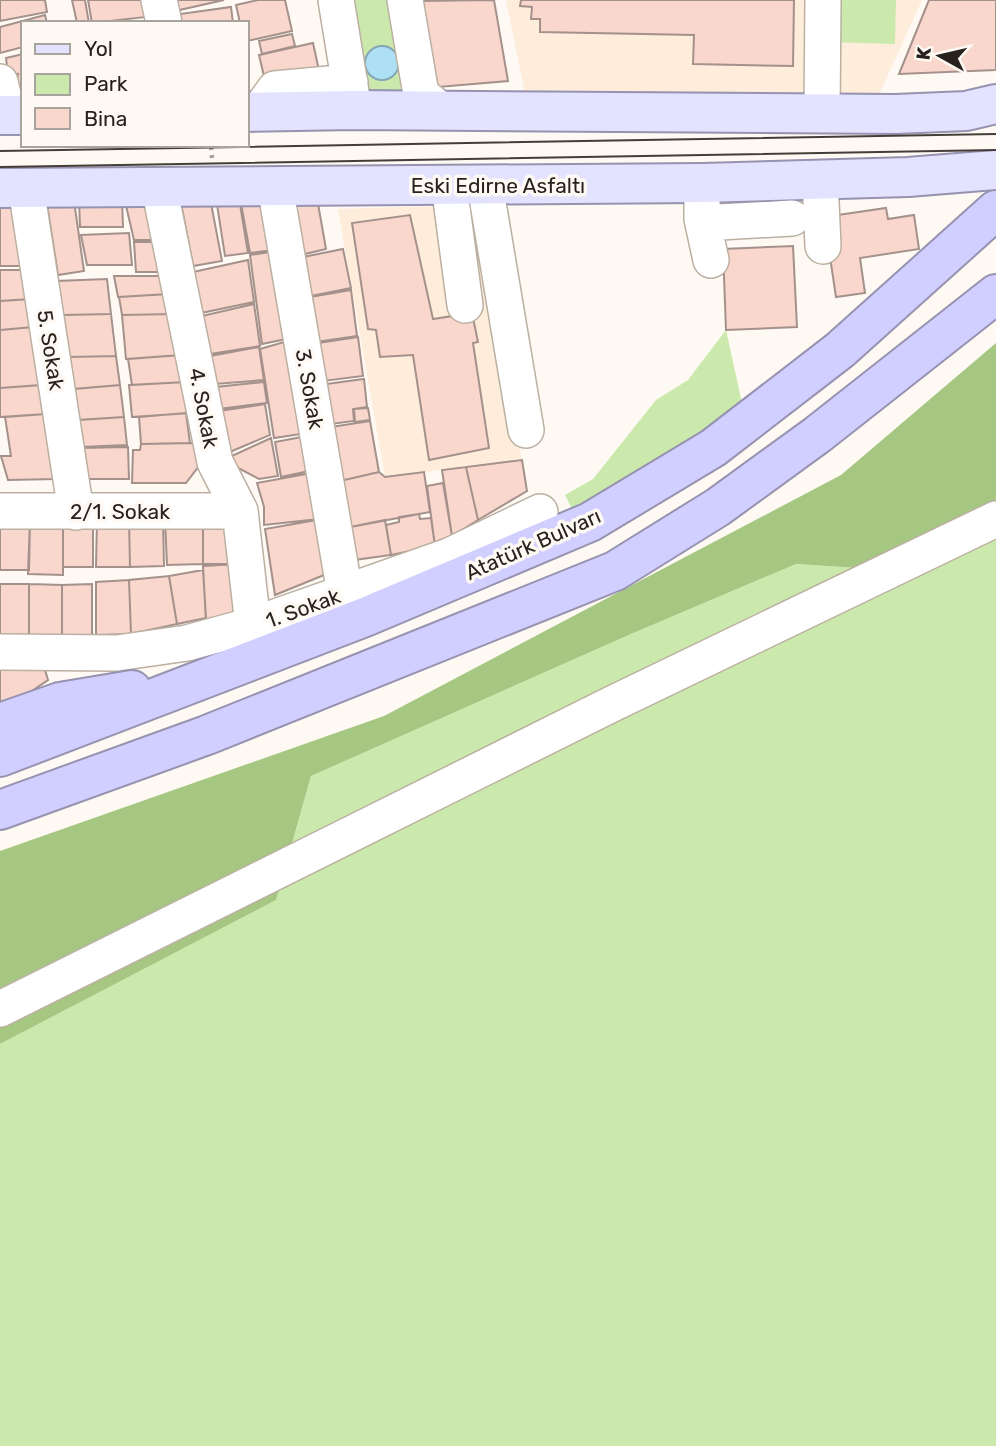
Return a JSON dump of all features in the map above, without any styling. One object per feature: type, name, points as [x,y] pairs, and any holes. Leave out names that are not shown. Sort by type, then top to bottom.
[{"type":"highway","name":"Atatürk Bulvarı","points":[[0,757],[365,617],[590,522],[713,448],[840,350],[996,210]]},
{"type":"highway","points":[[0,810],[207,735],[615,571],[718,507],[806,443],[996,294]]},
{"type":"highway","points":[[0,723],[75,698],[190,684]]},
{"type":"main road","points":[[252,112],[343,92],[442,111],[822,114],[966,111],[996,104]]},
{"type":"main road","name":"Eski Edirne Asfaltı","points":[[13,188],[467,185],[702,201],[820,179],[996,170]]},
{"type":"street","points":[[159,0],[164,21]]},
{"type":"street","points":[[336,0],[343,92]]},
{"type":"street","points":[[405,0],[421,94],[442,111]]},
{"type":"street","points":[[822,0],[822,114]]},
{"type":"street","points":[[820,179],[823,246]]},
{"type":"street","points":[[465,305],[467,185]]},
{"type":"street","points":[[467,185],[526,430]]},
{"type":"street","name":"3. Sokak","points":[[275,186],[345,593]]},
{"type":"street","name":"4. Sokak","points":[[159,187],[215,462],[240,511],[253,625]]},
{"type":"street","name":"5. Sokak","points":[[13,188],[76,512]]},
{"type":"street","points":[[702,201],[720,222],[792,219]]},
{"type":"street","points":[[702,201],[711,260]]},
{"type":"street","name":"2/1. Sokak","points":[[0,511],[240,511]]},
{"type":"street","name":"1. Sokak","points":[[0,652],[53,655],[117,653],[187,643],[253,625],[449,556],[540,512]]},
{"type":"street","points":[[0,1009],[614,703],[996,519]]},
{"type":"shaded area","points":[[506,0],[922,0],[878,97],[525,94]]},
{"type":"shaded area","points":[[474,205],[522,460],[385,477],[338,209]]},
{"type":"green space","points":[[344,0],[396,0],[412,97],[362,98]]},
{"type":"green space","points":[[828,0],[896,0],[895,44],[827,42]]},
{"type":"green space","points":[[726,330],[744,412],[577,519],[565,495],[593,479],[656,400],[688,380]]},
{"type":"green space","points":[[996,343],[996,505],[874,569],[796,564],[311,776],[276,900],[0,1044],[0,851],[384,716],[841,475]]},
{"type":"green space","points":[[996,505],[996,1446],[0,1446],[0,1044],[276,900],[311,776],[796,564],[874,569]]},
{"type":"water","points":[[382,46],[394,51],[399,63],[394,75],[382,80],[370,75],[365,63],[370,51]]},
{"type":"building","points":[[0,0],[45,0],[47,12],[0,21]]},
{"type":"building","points":[[72,0],[85,0],[89,21],[77,21]]},
{"type":"building","points":[[88,0],[142,0],[146,17],[92,21]]},
{"type":"building","points":[[172,0],[224,0],[175,11]]},
{"type":"building","points":[[258,0],[285,0],[292,31],[248,41],[248,21],[240,21],[236,5]]},
{"type":"building","points":[[494,0],[508,81],[438,87],[420,1]]},
{"type":"building","points":[[521,0],[794,0],[793,66],[693,64],[694,35],[540,32],[540,19],[531,19],[532,7],[520,6]]},
{"type":"building","points":[[929,0],[996,0],[996,70],[899,74]]},
{"type":"building","points":[[231,7],[233,21],[181,21],[180,14]]},
{"type":"building","points":[[45,15],[46,21],[22,21]]},
{"type":"building","points":[[21,21],[21,48],[0,53],[0,27]]},
{"type":"building","points":[[292,34],[295,46],[262,54],[259,41]]},
{"type":"building","points":[[313,43],[325,98],[272,110],[259,55]]},
{"type":"building","points":[[21,54],[21,99],[12,99],[18,74],[8,75],[6,58]]},
{"type":"building","points":[[73,194],[84,271],[58,275],[46,198]]},
{"type":"building","points":[[152,196],[161,240],[134,240],[124,197]]},
{"type":"building","points":[[295,196],[317,198],[326,249],[301,255]]},
{"type":"building","points":[[271,197],[281,249],[250,253],[240,198]]},
{"type":"building","points":[[122,198],[123,227],[80,227],[79,199]]},
{"type":"building","points":[[180,198],[210,198],[222,261],[193,266]]},
{"type":"building","points":[[216,198],[239,198],[248,253],[225,256]]},
{"type":"building","points":[[21,200],[31,266],[0,266],[0,203]]},
{"type":"building","points":[[886,208],[888,219],[914,215],[919,249],[860,258],[865,293],[836,297],[824,217]]},
{"type":"building","points":[[410,215],[433,319],[472,313],[478,342],[473,343],[489,448],[429,460],[413,355],[380,357],[376,330],[368,329],[352,223]]},
{"type":"building","points":[[129,233],[132,265],[87,265],[81,235]]},
{"type":"building","points":[[134,242],[163,242],[166,272],[136,272]]},
{"type":"building","points":[[793,246],[797,327],[726,330],[723,249]]},
{"type":"building","points":[[343,249],[351,288],[311,296],[303,257]]},
{"type":"building","points":[[282,250],[296,337],[262,344],[250,255]]},
{"type":"building","points":[[248,260],[254,302],[201,313],[193,272]]},
{"type":"building","points":[[0,270],[27,270],[31,299],[0,301]]},
{"type":"building","points":[[114,276],[164,276],[169,294],[118,297]]},
{"type":"building","points":[[107,279],[111,314],[62,315],[56,281]]},
{"type":"building","points":[[351,290],[357,336],[316,342],[310,297]]},
{"type":"building","points":[[169,294],[174,314],[122,315],[119,297]]},
{"type":"building","points":[[31,299],[33,327],[0,330],[0,301]]},
{"type":"building","points":[[254,304],[260,346],[210,354],[202,316]]},
{"type":"building","points":[[111,314],[116,356],[69,357],[62,315]]},
{"type":"building","points":[[174,314],[181,355],[126,359],[122,315]]},
{"type":"building","points":[[33,327],[41,385],[0,388],[0,330]]},
{"type":"building","points":[[358,337],[363,376],[323,381],[318,343]]},
{"type":"building","points":[[298,338],[301,434],[274,438],[260,349]]},
{"type":"building","points":[[259,347],[264,380],[215,384],[210,356]]},
{"type":"building","points":[[181,355],[185,382],[132,385],[128,359]]},
{"type":"building","points":[[116,356],[120,385],[74,389],[69,357]]},
{"type":"building","points":[[364,379],[367,407],[353,409],[354,421],[331,424],[326,384]]},
{"type":"building","points":[[186,382],[190,413],[132,417],[129,385]]},
{"type":"building","points":[[264,382],[267,403],[219,409],[216,387]]},
{"type":"building","points":[[41,385],[46,414],[0,417],[0,388]]},
{"type":"building","points":[[120,385],[124,417],[78,420],[74,389]]},
{"type":"building","points":[[265,404],[270,435],[225,454],[219,411]]},
{"type":"building","points":[[368,408],[370,420],[355,422],[354,409]]},
{"type":"building","points":[[186,413],[190,443],[141,444],[139,417]]},
{"type":"building","points":[[46,414],[56,479],[8,480],[1,456],[11,456],[5,417]]},
{"type":"building","points":[[124,417],[127,445],[81,447],[78,420]]},
{"type":"building","points":[[370,421],[379,472],[340,481],[331,427]]},
{"type":"building","points":[[307,436],[314,470],[281,477],[275,442]]},
{"type":"building","points":[[271,438],[278,476],[259,479],[223,460]]},
{"type":"building","points":[[196,443],[199,466],[186,483],[132,483],[133,450],[140,450],[141,444]]},
{"type":"building","points":[[128,447],[129,479],[83,479],[80,448]]},
{"type":"building","points":[[522,460],[527,491],[478,520],[466,467]]},
{"type":"building","points":[[466,467],[478,520],[452,536],[442,470]]},
{"type":"building","points":[[317,472],[319,519],[264,525],[264,507],[257,483]]},
{"type":"building","points":[[379,472],[385,477],[424,472],[430,512],[350,527],[340,481]]},
{"type":"building","points":[[443,483],[452,536],[435,546],[427,486]]},
{"type":"building","points":[[419,514],[420,519],[431,518],[435,546],[391,555],[386,525],[399,522],[399,517]]},
{"type":"building","points":[[129,518],[163,521],[164,566],[130,567]]},
{"type":"building","points":[[129,518],[130,567],[96,567],[97,519]]},
{"type":"building","points":[[328,518],[329,573],[275,595],[265,529]]},
{"type":"building","points":[[0,519],[30,520],[29,570],[0,570]]},
{"type":"building","points":[[30,520],[63,521],[63,575],[28,574]]},
{"type":"building","points":[[165,520],[203,522],[203,564],[167,565]]},
{"type":"building","points":[[385,520],[391,555],[354,560],[350,527]]},
{"type":"building","points":[[63,521],[93,521],[93,567],[63,567]]},
{"type":"building","points":[[203,522],[237,522],[238,564],[203,564]]},
{"type":"building","points":[[239,564],[239,612],[206,622],[203,566]]},
{"type":"building","points":[[203,570],[206,618],[177,624],[169,576]]},
{"type":"building","points":[[169,576],[177,624],[131,634],[129,580]]},
{"type":"building","points":[[129,580],[131,634],[96,635],[96,582]]},
{"type":"building","points":[[0,584],[29,584],[29,636],[0,635]]},
{"type":"building","points":[[29,584],[62,585],[62,636],[29,636]]},
{"type":"building","points":[[92,584],[92,635],[62,636],[62,585]]},
{"type":"building","points":[[0,661],[43,663],[48,680],[23,697],[0,704]]},
{"type":"tram line","points":[[248,147],[996,134]]},
{"type":"tram line","points":[[0,151],[234,147]]},
{"type":"tram line","points":[[0,167],[996,150]]}]
